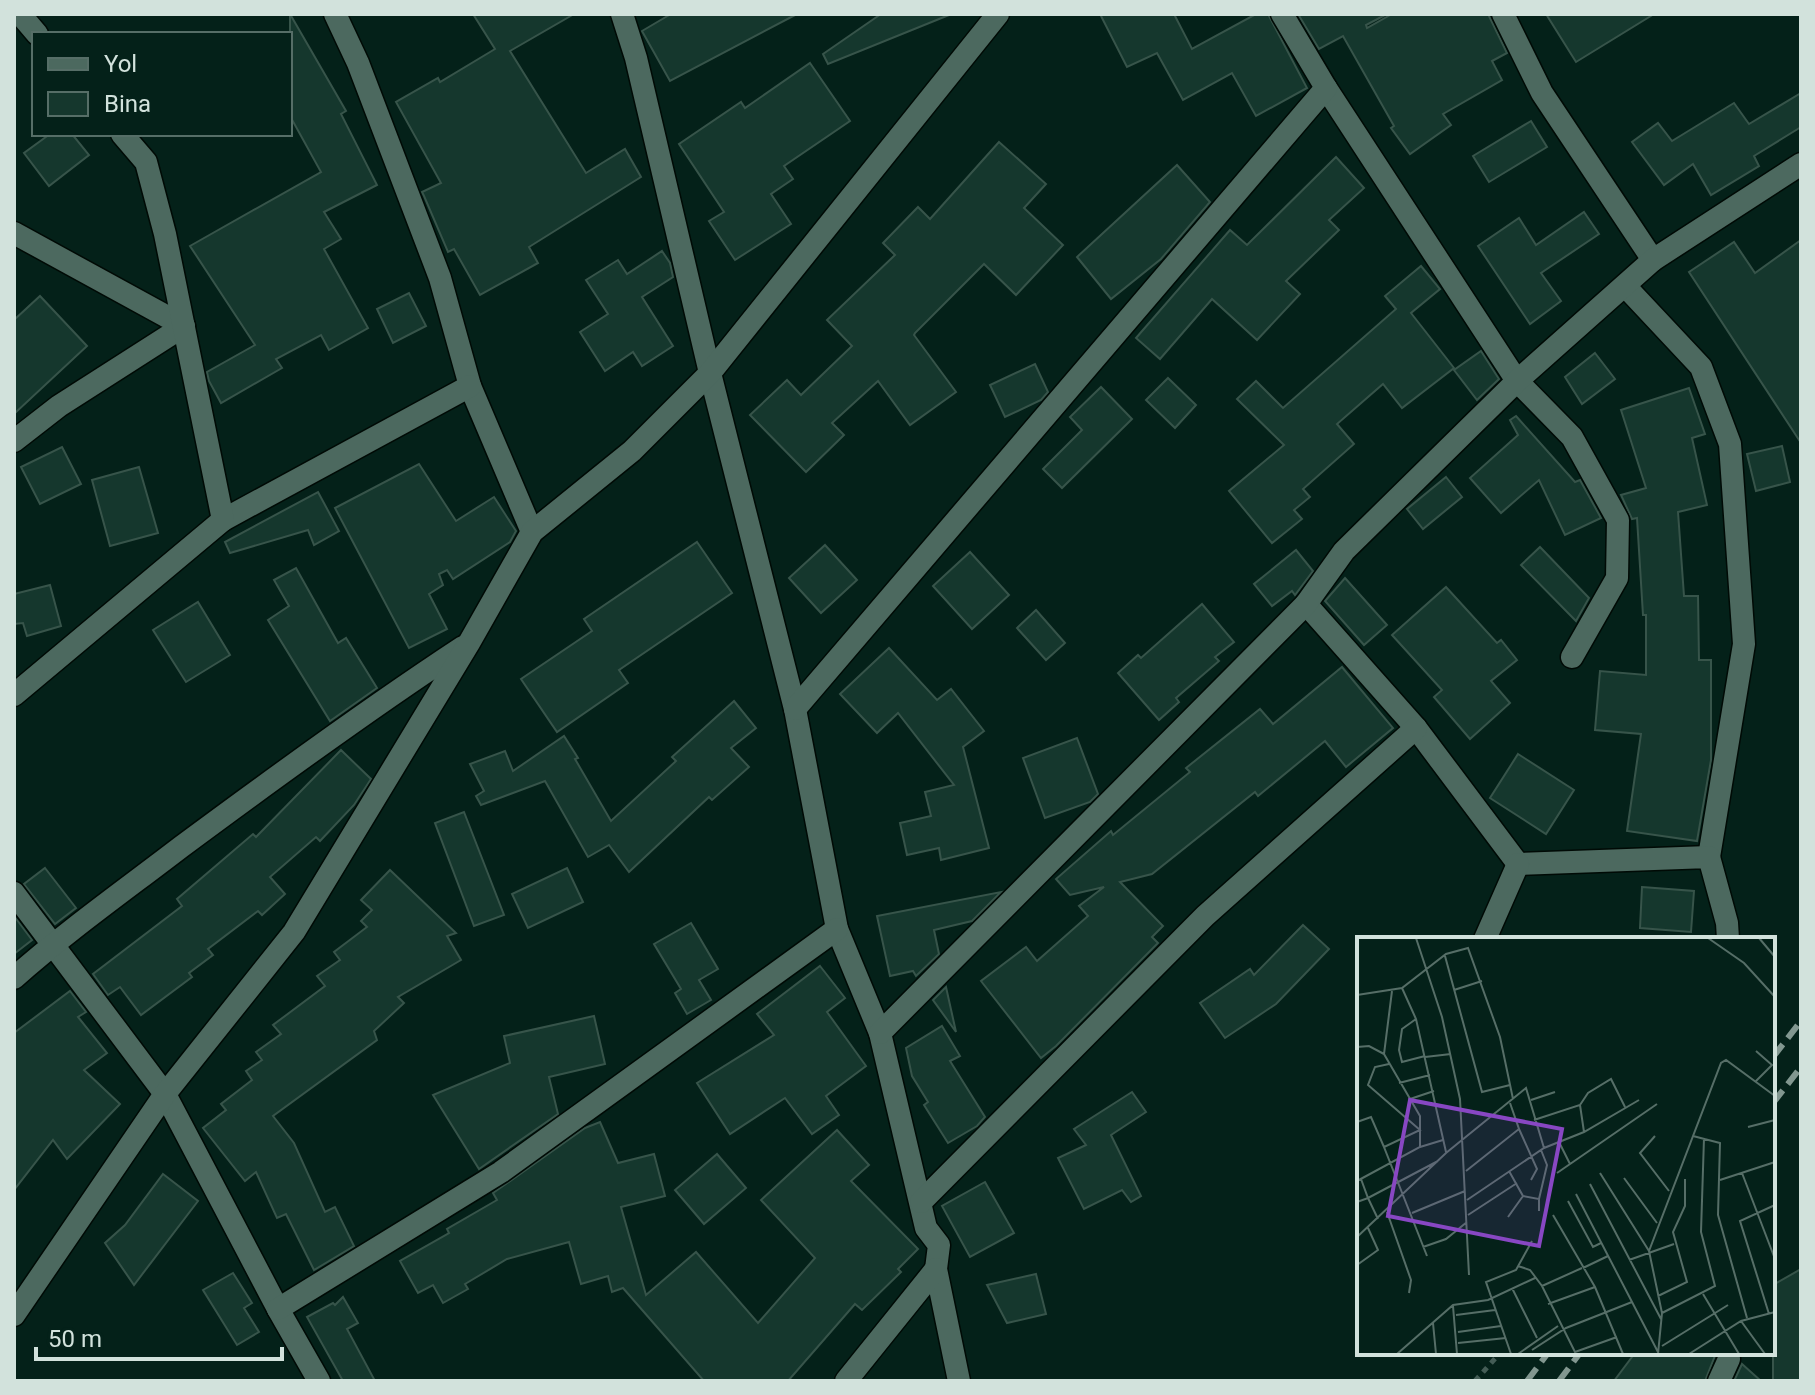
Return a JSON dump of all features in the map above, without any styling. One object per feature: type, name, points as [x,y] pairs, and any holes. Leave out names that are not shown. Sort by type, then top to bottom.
[{"type":"street","points":[[20,14],[35,32]]},
{"type":"street","points":[[335,14],[358,63],[440,278],[470,386],[532,532]]},
{"type":"street","points":[[622,14],[636,58],[710,373],[795,709],[837,929],[880,1033],[926,1228],[939,1245],[936,1269],[959,1381]]},
{"type":"street","points":[[14,1315],[165,1094],[294,932],[469,643],[532,532],[632,451],[710,373],[998,14]]},
{"type":"street","points":[[1282,14],[1326,88],[1517,381],[1572,437],[1618,520],[1617,578],[1572,657]]},
{"type":"street","points":[[1503,14],[1542,93],[1653,260]]},
{"type":"street","points":[[795,709],[1326,88]]},
{"type":"street","points":[[124,136],[146,162],[165,234],[223,520]]},
{"type":"street","points":[[880,1033],[1306,604],[1344,551],[1517,381],[1653,260],[1801,164]]},
{"type":"street","points":[[14,233],[184,326]]},
{"type":"street","points":[[1626,287],[1701,367],[1730,444],[1744,644],[1709,857],[1728,937]]},
{"type":"street","points":[[14,441],[59,406],[184,326]]},
{"type":"street","points":[[14,695],[223,520],[470,386]]},
{"type":"street","points":[[1306,604],[1416,728],[1518,864]]},
{"type":"street","points":[[14,978],[51,945],[364,712],[469,643]]},
{"type":"street","points":[[921,1202],[1205,916],[1416,728]]},
{"type":"street","points":[[1518,864],[1709,857]]},
{"type":"street","points":[[1486,937],[1518,864]]},
{"type":"street","points":[[14,893],[165,1094],[319,1381]]},
{"type":"street","points":[[278,1309],[501,1172],[837,929]]},
{"type":"street","points":[[846,1381],[936,1269]]},
{"type":"street","points":[[1719,1381],[1729,1359]]},
{"type":"path","points":[[1475,1381],[1498,1355]]},
{"type":"building","points":[[290,14],[346,111],[341,114],[377,185],[324,212],[341,239],[324,249],[368,328],[329,350],[321,335],[276,359],[282,368],[221,403],[207,372],[255,345],[190,246],[321,172],[292,120]]},
{"type":"building","points":[[473,14],[574,14],[510,51],[586,173],[625,149],[641,177],[529,247],[538,263],[480,295],[454,249],[448,252],[422,192],[441,183],[396,102],[438,78],[440,82],[495,49]]},
{"type":"building","points":[[671,14],[797,14],[670,81],[642,31]]},
{"type":"building","points":[[881,14],[949,15],[828,64],[823,54]]},
{"type":"building","points":[[1100,14],[1174,14],[1192,49],[1256,14],[1268,14],[1307,88],[1256,116],[1232,73],[1183,100],[1157,53],[1127,67]]},
{"type":"building","points":[[1298,14],[1387,14],[1366,25],[1367,28],[1392,14],[1488,14],[1507,53],[1492,61],[1502,80],[1443,114],[1451,125],[1410,154],[1391,128],[1394,126],[1343,36],[1319,49]]},
{"type":"building","points":[[1546,14],[1654,14],[1576,62]]},
{"type":"building","points":[[810,63],[850,121],[784,166],[793,179],[771,194],[791,224],[735,260],[709,221],[724,212],[679,144],[741,102],[745,108]]},
{"type":"building","points":[[1801,93],[1801,127],[1754,156],[1759,166],[1711,195],[1693,164],[1664,185],[1632,142],[1658,123],[1672,141],[1734,103],[1749,124]]},
{"type":"building","points":[[1531,121],[1547,147],[1489,182],[1473,156]]},
{"type":"building","points":[[47,136],[74,136],[89,155],[49,186],[24,153]]},
{"type":"building","points":[[999,142],[1046,184],[1024,208],[1063,245],[1016,295],[984,264],[915,333],[956,392],[910,425],[878,381],[832,423],[844,435],[806,472],[750,415],[787,380],[801,395],[852,346],[827,320],[895,255],[883,243],[918,207],[930,219]]},
{"type":"building","points":[[1336,157],[1364,188],[1329,220],[1339,230],[1286,281],[1300,294],[1257,340],[1212,299],[1160,359],[1136,338],[1230,230],[1247,245]]},
{"type":"building","points":[[1177,165],[1210,202],[1161,259],[1111,299],[1077,257]]},
{"type":"building","points":[[1584,212],[1599,234],[1541,273],[1561,301],[1530,324],[1478,246],[1519,218],[1536,245]]},
{"type":"building","points":[[1801,240],[1801,443],[1689,272],[1734,242],[1755,273]]},
{"type":"building","points":[[662,251],[670,263],[673,277],[642,297],[673,346],[642,366],[633,352],[605,371],[580,332],[608,314],[586,280],[618,260],[627,274]]},
{"type":"building","points":[[1421,266],[1440,289],[1411,313],[1454,368],[1402,408],[1383,384],[1337,424],[1354,444],[1303,489],[1310,497],[1294,510],[1302,519],[1272,543],[1229,491],[1284,445],[1237,399],[1256,381],[1283,408],[1396,309],[1385,296]]},
{"type":"building","points":[[409,293],[426,326],[393,343],[377,309]]},
{"type":"building","points":[[40,296],[87,346],[14,414],[14,320]]},
{"type":"building","points":[[1481,351],[1499,379],[1477,400],[1454,370]]},
{"type":"building","points":[[1595,353],[1615,379],[1582,404],[1565,377]]},
{"type":"building","points":[[1035,364],[1048,392],[1041,400],[1005,417],[990,385]]},
{"type":"building","points":[[1168,378],[1196,405],[1175,428],[1146,400]]},
{"type":"building","points":[[1101,387],[1132,419],[1062,488],[1043,469],[1082,430],[1070,417]]},
{"type":"building","points":[[1689,388],[1705,434],[1692,438],[1707,505],[1678,512],[1684,596],[1698,596],[1699,660],[1711,660],[1711,760],[1697,841],[1627,831],[1641,734],[1595,730],[1600,671],[1646,675],[1646,615],[1643,615],[1637,518],[1632,519],[1621,495],[1646,488],[1621,410]]},
{"type":"building","points":[[1516,416],[1575,482],[1580,480],[1601,518],[1565,535],[1539,480],[1501,513],[1470,478],[1518,435],[1510,420]]},
{"type":"building","points":[[1782,446],[1790,482],[1756,491],[1747,454]]},
{"type":"building","points":[[62,447],[81,484],[40,504],[21,467]]},
{"type":"building","points":[[419,464],[456,521],[494,497],[516,531],[510,542],[453,579],[447,570],[439,574],[443,585],[429,594],[447,629],[409,648],[335,508]]},
{"type":"building","points":[[139,467],[158,533],[110,546],[92,480]]},
{"type":"building","points":[[1446,477],[1462,497],[1423,529],[1407,509]]},
{"type":"building","points":[[318,492],[339,531],[314,545],[308,530],[230,553],[225,542]]},
{"type":"building","points":[[697,542],[732,593],[619,670],[628,683],[557,732],[521,679],[592,631],[584,619]]},
{"type":"building","points":[[825,545],[857,580],[821,613],[789,578]]},
{"type":"building","points":[[1540,547],[1589,598],[1576,621],[1521,565]]},
{"type":"building","points":[[1296,550],[1313,571],[1295,595],[1292,591],[1272,606],[1254,584]]},
{"type":"building","points":[[970,552],[1009,595],[972,629],[933,586]]},
{"type":"building","points":[[296,568],[338,643],[346,638],[377,688],[330,721],[268,620],[289,606],[274,580]]},
{"type":"building","points":[[1345,578],[1387,625],[1364,645],[1325,601]]},
{"type":"building","points":[[50,585],[61,626],[27,636],[23,623],[14,624],[14,594]]},
{"type":"building","points":[[1446,587],[1497,643],[1501,640],[1517,660],[1491,681],[1510,703],[1470,739],[1434,697],[1442,690],[1392,635]]},
{"type":"building","points":[[198,602],[230,655],[186,682],[153,630]]},
{"type":"building","points":[[1202,604],[1234,642],[1215,657],[1219,661],[1176,698],[1179,702],[1159,720],[1118,673],[1138,655],[1141,658]]},
{"type":"building","points":[[1036,610],[1065,643],[1046,660],[1017,628]]},
{"type":"building","points":[[889,648],[937,700],[951,689],[984,731],[963,747],[989,848],[941,860],[939,848],[907,855],[900,823],[931,816],[925,792],[954,785],[898,713],[877,733],[840,694]]},
{"type":"building","points":[[1342,667],[1393,728],[1346,767],[1325,741],[1258,796],[1255,792],[1152,874],[1120,882],[1163,926],[1152,937],[1158,943],[1041,1058],[981,981],[1026,947],[1037,961],[1088,916],[1079,906],[1104,887],[1070,895],[1056,879],[1111,831],[1113,835],[1190,772],[1186,768],[1260,709],[1273,724]]},
{"type":"building","points":[[734,701],[756,728],[731,748],[749,767],[712,800],[709,797],[629,872],[609,845],[588,857],[545,781],[481,805],[476,796],[484,791],[470,764],[505,751],[513,771],[564,736],[611,821],[676,761],[672,757]]},
{"type":"building","points":[[1077,738],[1098,794],[1090,802],[1045,818],[1023,758]]},
{"type":"building","points":[[341,750],[371,779],[354,805],[320,841],[316,837],[270,877],[285,894],[262,915],[258,911],[208,949],[213,955],[189,973],[192,977],[141,1015],[120,987],[108,995],[93,974],[182,906],[177,899],[253,834],[256,837]]},
{"type":"building","points":[[1518,754],[1574,790],[1546,834],[1490,798]]},
{"type":"building","points":[[464,812],[504,915],[474,926],[435,823]]},
{"type":"building","points":[[45,868],[76,908],[55,924],[24,884]]},
{"type":"building","points":[[567,868],[583,902],[528,928],[512,894]]},
{"type":"building","points":[[390,870],[456,933],[447,936],[461,960],[398,997],[404,1003],[374,1031],[377,1040],[273,1116],[294,1143],[325,1212],[335,1207],[354,1246],[314,1270],[286,1214],[277,1218],[256,1172],[245,1181],[203,1128],[226,1110],[221,1104],[252,1080],[246,1071],[262,1060],[256,1052],[281,1034],[273,1025],[325,986],[317,976],[340,960],[334,952],[367,927],[361,921],[372,910],[361,900]]},
{"type":"building","points":[[1642,887],[1694,891],[1691,932],[1640,928]]},
{"type":"building","points":[[1001,892],[972,921],[934,930],[939,954],[916,976],[913,971],[890,976],[877,916]]},
{"type":"building","points":[[14,916],[32,940],[14,954]]},
{"type":"building","points":[[691,923],[718,969],[699,980],[711,1000],[687,1014],[675,993],[681,989],[654,944]]},
{"type":"building","points":[[1303,925],[1329,949],[1276,1004],[1225,1038],[1200,1003],[1250,969],[1254,975]]},
{"type":"building","points":[[820,966],[845,998],[827,1012],[866,1066],[826,1096],[839,1115],[812,1134],[785,1098],[730,1134],[697,1083],[774,1035],[757,1014]]},
{"type":"building","points":[[946,987],[956,1032],[933,1000]]},
{"type":"building","points":[[70,991],[86,1012],[78,1017],[107,1053],[84,1070],[120,1104],[67,1159],[53,1140],[14,1190],[14,1033]]},
{"type":"building","points":[[594,1016],[605,1064],[549,1077],[558,1114],[479,1169],[433,1095],[510,1063],[504,1036]]},
{"type":"building","points":[[942,1026],[960,1056],[950,1061],[985,1117],[977,1126],[948,1143],[924,1105],[928,1102],[912,1076],[906,1048]]},
{"type":"building","points":[[1132,1092],[1146,1112],[1111,1135],[1141,1196],[1131,1202],[1122,1190],[1084,1209],[1058,1158],[1086,1145],[1074,1129]]},
{"type":"building","points":[[600,1122],[618,1163],[654,1154],[665,1196],[621,1207],[646,1295],[696,1252],[758,1323],[815,1258],[761,1200],[837,1130],[869,1165],[851,1181],[918,1249],[898,1269],[901,1272],[862,1310],[855,1304],[788,1381],[704,1381],[623,1288],[612,1292],[608,1276],[581,1284],[569,1242],[507,1259],[465,1284],[468,1289],[443,1303],[433,1285],[418,1293],[400,1261],[497,1200],[493,1193],[585,1128]]},
{"type":"building","points":[[717,1154],[746,1188],[704,1224],[675,1190]]},
{"type":"building","points":[[163,1174],[198,1201],[134,1285],[105,1243],[125,1225]]},
{"type":"building","points":[[985,1182],[1014,1233],[970,1257],[942,1206]]},
{"type":"building","points":[[1801,1269],[1801,1381],[1773,1381],[1775,1284]]},
{"type":"building","points":[[233,1273],[252,1303],[244,1308],[259,1332],[237,1345],[203,1290]]},
{"type":"building","points":[[1036,1274],[1046,1314],[1007,1323],[987,1285]]},
{"type":"building","points":[[343,1297],[358,1323],[347,1329],[375,1381],[343,1381],[307,1317],[333,1303],[335,1305]]},
{"type":"building","points":[[1634,1355],[1715,1355],[1705,1381],[1614,1381]]},
{"type":"building","points":[[1742,1364],[1761,1381],[1734,1381]]},
{"type":"railway","points":[[1775,1054],[1801,1021]]},
{"type":"railway","points":[[1775,1100],[1801,1067]]},
{"type":"railway","points":[[1527,1381],[1546,1355]]},
{"type":"railway","points":[[1559,1381],[1578,1355]]}]
